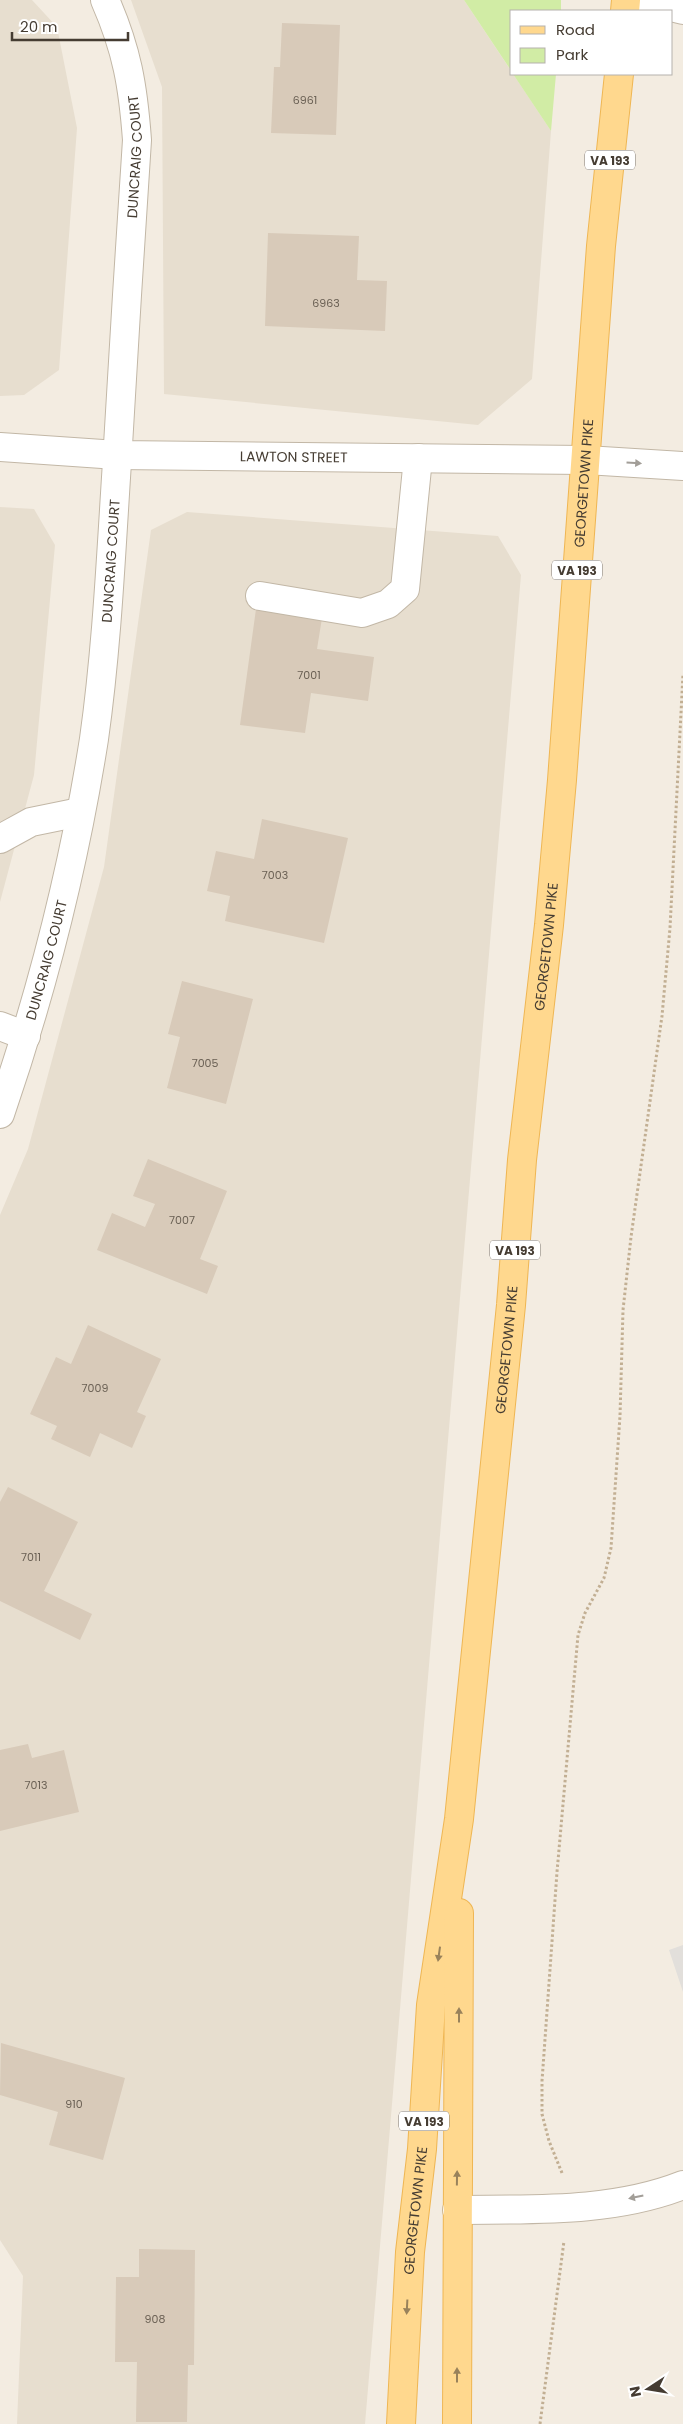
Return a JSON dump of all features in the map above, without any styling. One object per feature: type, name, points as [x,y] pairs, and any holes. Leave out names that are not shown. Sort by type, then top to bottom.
[{"type":"main road","name":"GEORGETOWN PIKE","points":[[401,2424],[410,2252],[422,2149],[432,2005],[459,1819],[511,1305],[522,1160],[548,925],[586,460],[601,246],[619,75]]},
{"type":"main road","name":"GEORGETOWN PIKE","points":[[457,2424],[459,1819]]},
{"type":"street","name":"DUNCRAIG COURT","points":[[0,1114],[26,1036],[71,862],[94,738],[109,601],[136,140],[133,89],[120,34],[105,0]]},
{"type":"street","points":[[642,0],[683,10]]},
{"type":"street","name":"LAWTON STREET","points":[[0,447],[117,455],[586,460],[683,466]]},
{"type":"street","points":[[260,596],[362,613],[388,604],[405,589],[418,458]]},
{"type":"street","points":[[0,839],[31,822],[80,812]]},
{"type":"street","points":[[0,1026],[26,1036]]},
{"type":"street","points":[[457,2210],[564,2208],[606,2204],[683,2185]]},
{"type":"path","points":[[540,2424],[562,2264],[565,2180],[549,2141],[542,2114],[542,2081],[557,1872],[578,1636],[585,1613],[604,1578],[611,1548],[620,1416],[623,1310],[631,1237],[662,1016],[670,928],[683,674]]},
{"type":"shaded area","points":[[0,0],[32,0],[57,27],[77,128],[59,370],[24,395],[0,396]]},
{"type":"shaded area","points":[[131,0],[464,0],[510,69],[510,75],[514,75],[551,131],[532,379],[478,425],[164,394],[162,87]]},
{"type":"shaded area","points":[[0,507],[34,509],[55,545],[34,775],[0,902]]},
{"type":"shaded area","points":[[187,512],[498,536],[521,575],[365,2424],[17,2424],[23,2276],[0,2240],[0,1215],[28,1149],[104,867],[151,530]]},
{"type":"shaded area","points":[[683,1945],[683,1992],[669,1950]]},
{"type":"green space","points":[[464,0],[561,0],[561,10],[510,10],[510,69]]},
{"type":"green space","points":[[514,75],[556,75],[551,131]]},
{"type":"building","points":[[282,23],[340,25],[336,135],[271,133],[274,67],[280,67]]},
{"type":"building","points":[[268,233],[359,236],[357,280],[387,281],[385,331],[265,326]]},
{"type":"building","points":[[256,609],[322,618],[317,649],[374,657],[368,701],[311,693],[305,733],[240,725]]},
{"type":"building","points":[[262,819],[348,838],[324,943],[225,921],[230,896],[207,891],[216,851],[254,859]]},
{"type":"building","points":[[182,981],[253,999],[226,1104],[167,1088],[180,1037],[168,1034]]},
{"type":"building","points":[[148,1159],[227,1191],[200,1259],[218,1266],[207,1294],[97,1250],[112,1213],[145,1227],[155,1204],[133,1196]]},
{"type":"building","points":[[88,1325],[161,1359],[137,1412],[146,1416],[132,1448],[100,1433],[90,1457],[51,1439],[57,1426],[30,1414],[56,1357],[71,1364]]},
{"type":"building","points":[[8,1487],[78,1522],[44,1591],[92,1614],[80,1640],[0,1601],[0,1502]]},
{"type":"building","points":[[28,1744],[32,1758],[64,1750],[79,1812],[0,1831],[0,1750]]},
{"type":"building","points":[[1,2043],[125,2078],[103,2160],[49,2145],[58,2112],[0,2095]]},
{"type":"building","points":[[139,2249],[195,2250],[194,2365],[188,2365],[187,2422],[136,2422],[137,2362],[115,2362],[116,2277],[139,2277]]}]
